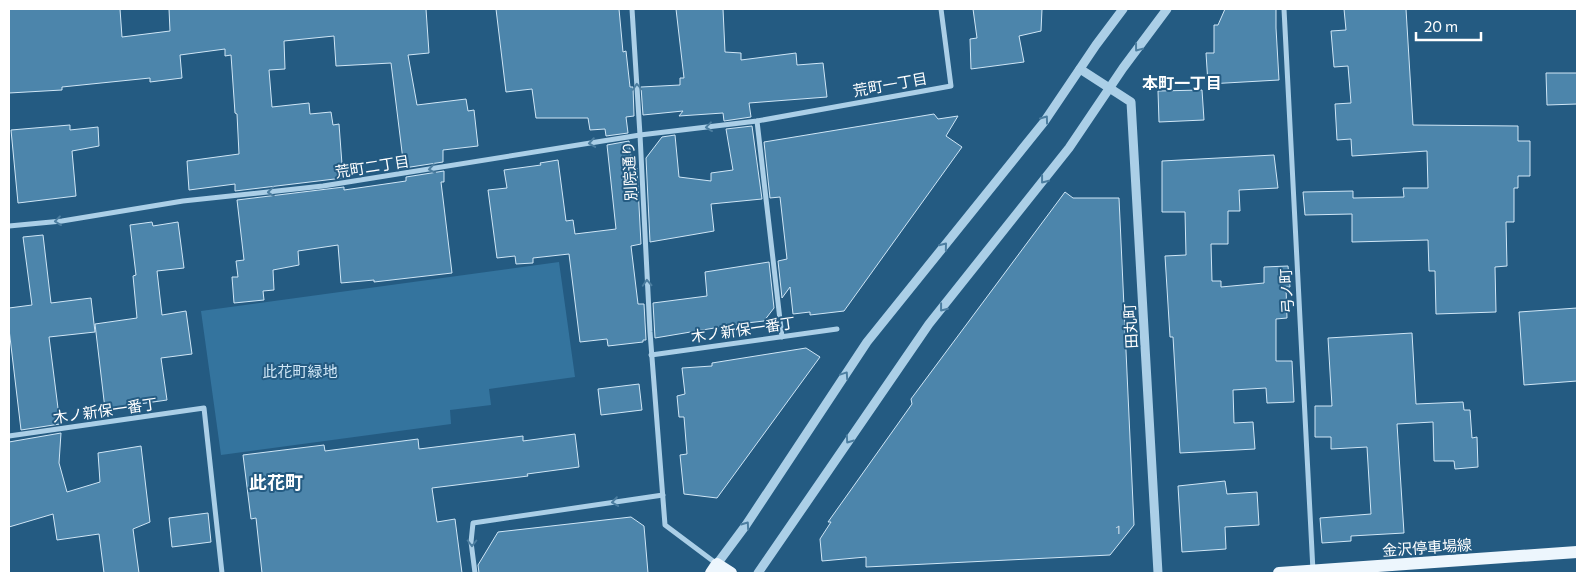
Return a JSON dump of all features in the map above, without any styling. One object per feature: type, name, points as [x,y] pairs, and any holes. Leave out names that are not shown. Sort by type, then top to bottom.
[{"type":"main road","name":"金沢停車場線","points":[[1279,573],[1577,552]]},
{"type":"main road","points":[[714,569],[731,573]]},
{"type":"street","name":"別院通り","points":[[632,9],[651,355]]},
{"type":"street","name":"荒町一丁目","points":[[757,121],[951,86],[941,9]]},
{"type":"street","points":[[651,355],[665,525],[714,569],[867,342],[1044,122],[1123,9]]},
{"type":"street","points":[[758,573],[929,324],[1069,148],[1109,88],[1167,9]]},
{"type":"street","name":"弓ノ町","points":[[1284,9],[1313,571]]},
{"type":"street","points":[[1080,70],[1109,88]]},
{"type":"street","name":"田丸町","points":[[1109,88],[1130,102],[1158,573]]},
{"type":"street","name":"荒町二丁目","points":[[9,226],[62,221],[182,201],[323,186],[640,135],[757,121]]},
{"type":"street","points":[[757,121],[782,336]]},
{"type":"street","name":"木ノ新保一番丁","points":[[651,355],[837,328]]},
{"type":"street","name":"木ノ新保一番丁","points":[[9,436],[204,408],[222,573]]},
{"type":"street","points":[[474,573],[471,542],[473,523],[663,495]]},
{"type":"green space","name":"此花町緑地","points":[[559,262],[575,377],[489,389],[491,405],[450,410],[451,424],[221,455],[201,311]]},
{"type":"building","points":[[9,9],[120,9],[122,37],[170,31],[169,9],[426,9],[429,53],[408,55],[417,105],[466,99],[468,111],[474,110],[478,146],[443,150],[443,162],[404,168],[391,63],[336,66],[334,36],[284,41],[285,69],[269,70],[272,107],[309,103],[310,114],[331,112],[333,125],[339,124],[343,178],[235,191],[235,184],[189,190],[187,161],[239,154],[231,55],[225,56],[225,49],[180,55],[182,78],[150,82],[150,78],[62,87],[62,90],[9,93]]},
{"type":"building","points":[[496,9],[619,9],[623,52],[626,51],[630,87],[633,87],[634,116],[626,117],[628,133],[606,136],[605,129],[590,130],[588,118],[536,118],[532,89],[506,92]]},
{"type":"building","points":[[676,9],[723,9],[725,52],[741,53],[741,60],[796,53],[797,65],[823,63],[827,97],[749,103],[751,117],[724,121],[723,113],[679,116],[683,111],[643,115],[641,87],[680,85],[680,78],[684,78]]},
{"type":"building","points":[[973,9],[1042,9],[1041,31],[1019,36],[1024,62],[971,69],[970,39],[977,38]]},
{"type":"building","points":[[1225,9],[1276,9],[1279,80],[1208,84],[1206,53],[1214,53],[1214,25],[1218,25]]},
{"type":"building","points":[[1344,9],[1406,9],[1413,125],[1518,126],[1518,141],[1530,141],[1530,176],[1518,176],[1518,188],[1514,188],[1514,222],[1506,222],[1507,266],[1495,267],[1496,312],[1436,314],[1435,271],[1429,271],[1428,240],[1352,242],[1352,214],[1305,215],[1303,192],[1353,191],[1353,198],[1404,197],[1403,188],[1428,188],[1427,151],[1352,156],[1351,139],[1337,140],[1335,104],[1351,103],[1348,66],[1334,67],[1331,31],[1346,30]]},
{"type":"building","points":[[1546,73],[1577,73],[1577,104],[1547,105]]},
{"type":"building","points":[[1202,90],[1204,120],[1159,122],[1158,91]]},
{"type":"building","points":[[934,114],[938,119],[958,116],[946,136],[962,147],[844,311],[810,315],[810,312],[793,314],[790,287],[782,298],[778,261],[787,259],[780,197],[770,198],[764,142]]},
{"type":"building","points":[[70,125],[70,130],[98,127],[99,146],[72,151],[76,196],[18,203],[11,130]]},
{"type":"building","points":[[752,126],[762,199],[711,204],[714,231],[650,242],[646,158],[662,137],[675,135],[679,177],[711,181],[711,173],[733,170],[726,129]]},
{"type":"building","points":[[629,141],[633,173],[637,168],[641,244],[631,246],[638,304],[644,304],[646,340],[643,340],[643,342],[608,346],[607,339],[580,342],[569,254],[533,258],[533,263],[516,264],[515,256],[497,258],[488,190],[507,188],[504,170],[541,165],[540,163],[558,160],[566,221],[573,220],[575,234],[616,229],[607,145]]},
{"type":"building","points":[[1274,155],[1278,188],[1239,190],[1240,211],[1228,211],[1228,244],[1211,244],[1212,281],[1221,281],[1221,287],[1264,283],[1264,267],[1288,266],[1290,287],[1286,287],[1287,318],[1276,319],[1276,361],[1292,361],[1294,402],[1267,403],[1266,388],[1233,390],[1234,423],[1253,422],[1255,449],[1180,453],[1173,337],[1170,337],[1165,256],[1186,255],[1185,212],[1162,212],[1162,161]]},
{"type":"building","points":[[444,171],[444,182],[441,182],[452,273],[374,282],[374,280],[341,283],[338,245],[298,251],[299,265],[273,270],[274,290],[263,291],[264,300],[234,303],[232,277],[238,277],[236,261],[244,260],[237,200],[344,187],[344,190],[406,181],[406,177]]},
{"type":"building","points":[[1065,192],[1073,198],[1119,198],[1134,525],[1110,555],[866,567],[866,557],[822,561],[820,539],[831,522],[828,522],[912,404],[911,399]]},
{"type":"building","points":[[152,222],[153,226],[178,222],[184,268],[157,271],[162,315],[186,311],[192,354],[161,358],[167,400],[105,409],[95,324],[137,318],[133,276],[136,275],[130,225]]},
{"type":"building","points":[[43,235],[51,303],[91,298],[95,332],[49,337],[60,424],[21,430],[9,329],[9,308],[32,305],[23,237]]},
{"type":"building","points":[[769,262],[774,308],[764,321],[655,338],[653,303],[707,296],[705,272]]},
{"type":"building","points":[[1577,308],[1577,381],[1524,385],[1519,312]]},
{"type":"building","points":[[1412,333],[1416,404],[1463,402],[1464,410],[1470,410],[1472,438],[1477,437],[1478,467],[1455,469],[1454,461],[1434,461],[1433,422],[1397,424],[1404,533],[1351,536],[1351,541],[1322,543],[1320,518],[1371,514],[1367,447],[1331,449],[1331,437],[1315,437],[1315,406],[1332,406],[1328,338]]},
{"type":"building","points":[[806,348],[820,357],[717,498],[684,494],[680,455],[687,454],[684,417],[679,417],[677,396],[685,394],[682,368],[712,366],[712,363]]},
{"type":"building","points":[[639,384],[642,410],[601,415],[598,389]]},
{"type":"building","points":[[61,433],[59,463],[67,492],[100,482],[98,453],[141,446],[150,522],[133,529],[139,573],[104,573],[99,534],[57,540],[53,514],[9,527],[9,442]]},
{"type":"building","points":[[575,434],[579,467],[527,474],[528,476],[432,488],[437,522],[455,519],[462,573],[262,573],[256,518],[251,519],[243,455],[324,445],[325,451],[418,439],[419,449],[523,436],[523,441]]},
{"type":"building","points":[[1225,481],[1227,494],[1257,492],[1259,525],[1225,527],[1226,549],[1182,552],[1178,486]]},
{"type":"building","points":[[208,513],[211,542],[172,547],[169,518]]},
{"type":"building","points":[[631,517],[644,526],[648,573],[479,573],[478,565],[498,532]]},
{"type":"district","name":"本町一丁目","points":[[1182,82]]},
{"type":"district","name":"此花町","points":[[276,482]]}]
